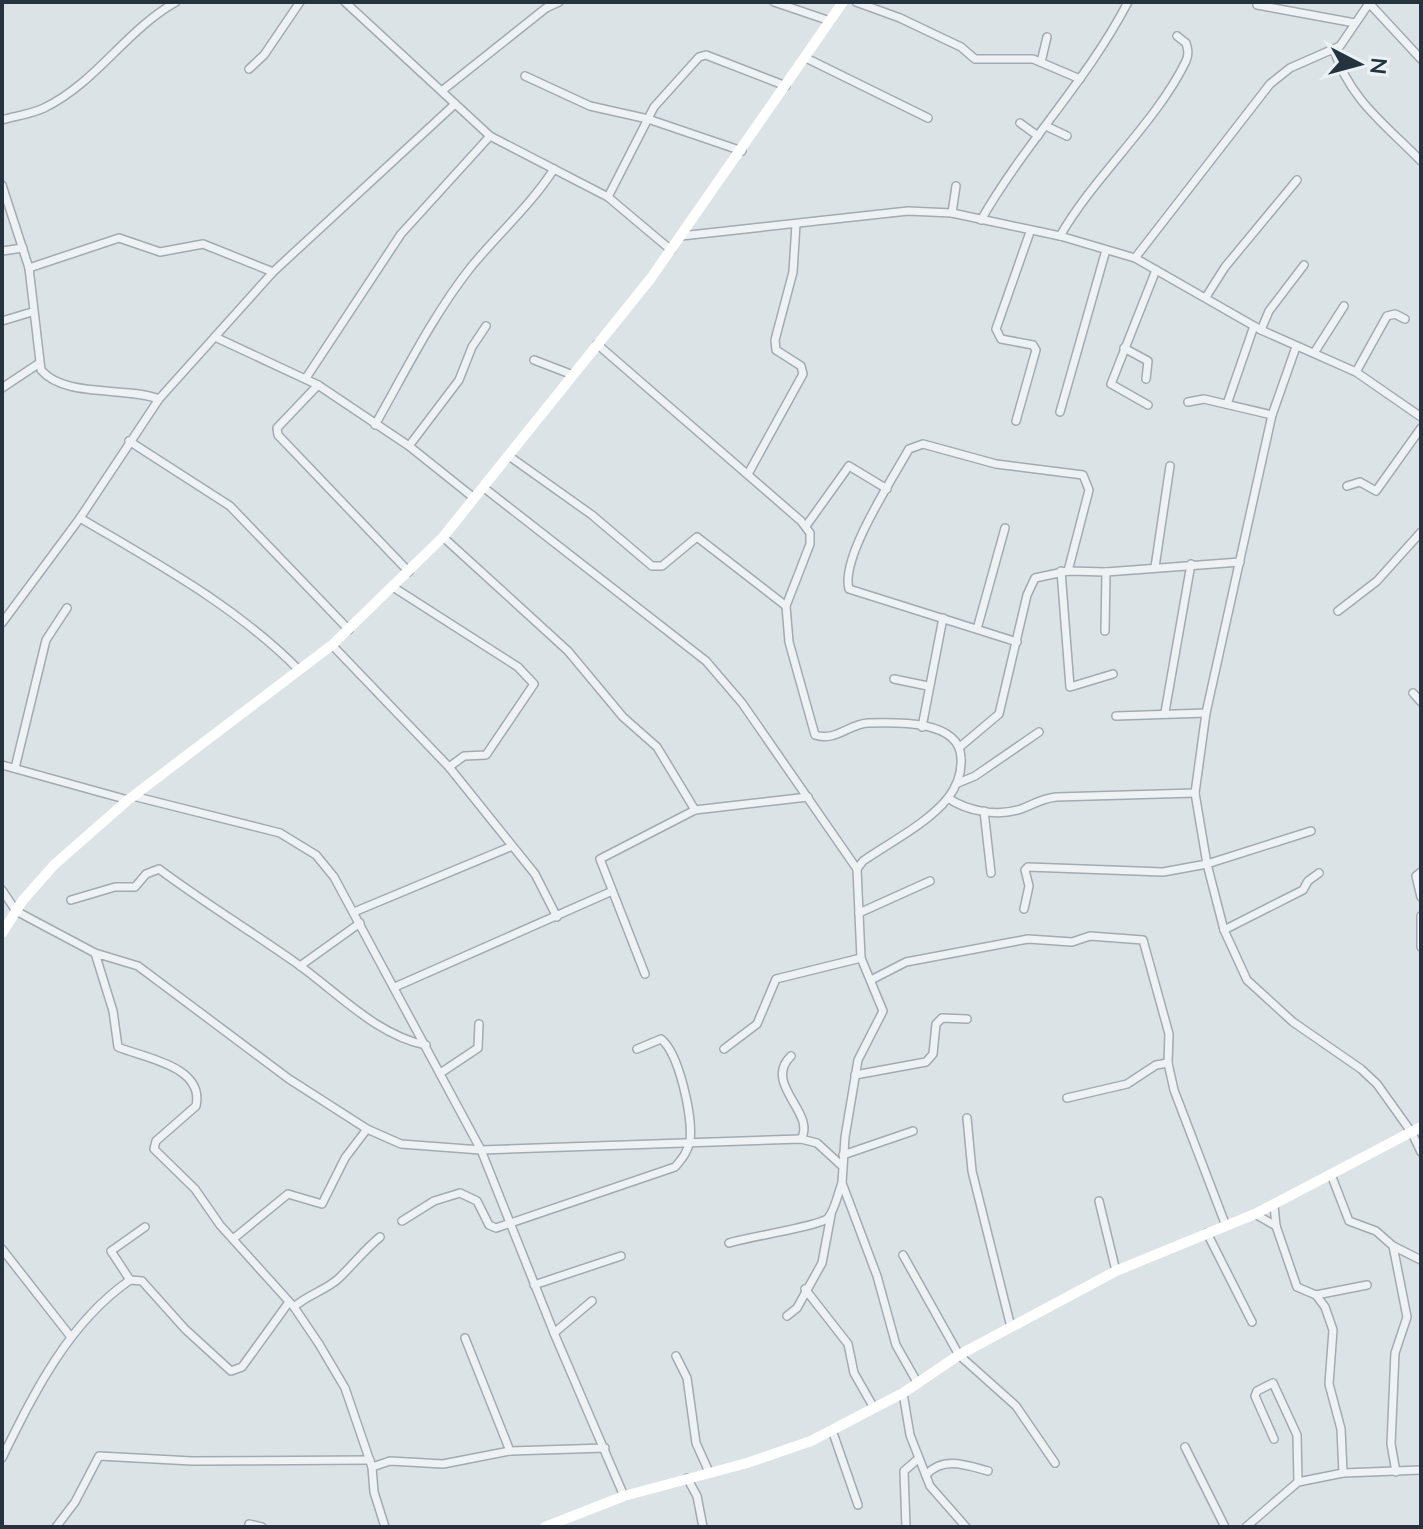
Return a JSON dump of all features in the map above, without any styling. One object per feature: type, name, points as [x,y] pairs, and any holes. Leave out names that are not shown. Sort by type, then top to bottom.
[{"type":"street","points":[[2,120],[45,108],[71,91],[148,18],[176,2]]},
{"type":"street","points":[[249,69],[264,55],[300,2]]},
{"type":"street","points":[[345,2],[490,136],[608,197],[671,250]]},
{"type":"street","points":[[443,90],[546,8],[559,2]]},
{"type":"street","points":[[774,2],[830,21]]},
{"type":"street","points":[[2,933],[54,865],[131,798],[332,645],[443,537],[671,250],[787,87],[843,2]]},
{"type":"street","points":[[856,2],[900,18],[961,47],[975,59],[1041,62],[1080,79]]},
{"type":"street","points":[[981,220],[1003,181],[1109,38],[1128,2]]},
{"type":"street","points":[[1135,258],[1270,84],[1290,68],[1334,50],[1346,40],[1370,2],[1421,59]]},
{"type":"street","points":[[1257,5],[1271,5],[1287,12],[1355,23]]},
{"type":"street","points":[[1060,236],[1111,162],[1169,89],[1188,58],[1186,43],[1177,36]]},
{"type":"street","points":[[1041,62],[1047,37]]},
{"type":"street","points":[[1334,50],[1341,73],[1355,96],[1421,161]]},
{"type":"street","points":[[608,197],[648,119],[671,86],[703,55],[757,72],[787,87]]},
{"type":"street","points":[[806,58],[928,118]]},
{"type":"street","points":[[525,76],[590,106],[648,119],[742,151]]},
{"type":"street","points":[[2,623],[80,518],[159,399],[273,272],[455,104]]},
{"type":"street","points":[[1020,123],[1038,136]]},
{"type":"street","points":[[1046,126],[1067,136]]},
{"type":"street","points":[[306,378],[401,234],[490,136]]},
{"type":"street","points":[[375,425],[448,300],[471,267],[536,196],[554,169]]},
{"type":"street","points":[[1206,297],[1225,267],[1297,180]]},
{"type":"street","points":[[2,185],[29,268],[38,364],[49,380],[59,385],[129,391],[159,399]]},
{"type":"street","points":[[952,213],[956,186]]},
{"type":"street","points":[[681,236],[908,211],[952,213],[1060,236],[1135,258],[1258,328],[1356,372],[1421,417]]},
{"type":"street","points":[[748,474],[803,374],[801,366],[776,350],[775,340],[793,272],[796,224]]},
{"type":"street","points":[[1016,421],[1036,350],[1033,345],[1001,339],[996,329],[1030,232]]},
{"type":"street","points":[[29,268],[119,238],[160,252],[203,244],[273,272]]},
{"type":"street","points":[[2,251],[23,248]]},
{"type":"street","points":[[1060,412],[1106,250]]},
{"type":"street","points":[[1227,404],[1258,328],[1304,265]]},
{"type":"street","points":[[1148,405],[1111,384],[1156,270]]},
{"type":"street","points":[[1314,353],[1344,306]]},
{"type":"street","points":[[2,321],[32,312]]},
{"type":"street","points":[[1356,372],[1387,316],[1395,314],[1405,319]]},
{"type":"street","points":[[409,446],[459,380],[472,347],[486,326]]},
{"type":"street","points":[[215,337],[318,385],[409,446],[474,498]]},
{"type":"street","points":[[597,344],[806,526],[810,544],[786,606],[789,642],[815,735],[834,736],[859,724],[870,723],[944,731],[955,736],[961,746],[958,783],[948,798],[863,861],[857,869]]},
{"type":"street","points":[[1296,347],[1272,415],[1206,713],[1195,793],[1207,864],[1224,930],[1236,960],[1253,987],[1293,1022],[1361,1069],[1416,1130],[1421,1152]]},
{"type":"street","points":[[1124,348],[1148,361],[1146,379]]},
{"type":"street","points":[[534,360],[573,375]]},
{"type":"street","points":[[2,388],[38,364]]},
{"type":"street","points":[[318,385],[277,428],[278,435],[409,572]]},
{"type":"street","points":[[1188,402],[1204,399],[1272,415]]},
{"type":"street","points":[[1347,486],[1360,482],[1376,491],[1421,428]]},
{"type":"street","points":[[129,441],[230,506],[349,630]]},
{"type":"street","points":[[1017,642],[849,589],[848,571],[887,489],[909,449],[917,443],[996,464],[1083,475],[1089,490],[1064,571],[1069,685],[1074,688],[1113,674]]},
{"type":"street","points":[[509,456],[600,522],[652,566],[662,566],[697,537],[786,606]]},
{"type":"street","points":[[806,526],[849,466],[887,489]]},
{"type":"street","points":[[1155,567],[1170,466]]},
{"type":"street","points":[[483,487],[706,661],[742,703],[857,869],[861,958],[883,1011],[858,1060],[841,1165],[842,1183],[877,1276],[896,1345],[917,1382]]},
{"type":"street","points":[[80,518],[217,602],[260,633],[299,670]]},
{"type":"street","points":[[977,629],[1005,528]]},
{"type":"street","points":[[1338,611],[1377,581],[1421,532]]},
{"type":"street","points":[[443,537],[568,651],[623,717],[657,747],[695,810]]},
{"type":"street","points":[[961,746],[996,719],[1031,584],[1040,575],[1064,571],[1106,572],[1240,562]]},
{"type":"street","points":[[1165,712],[1191,564]]},
{"type":"street","points":[[1105,631],[1106,572]]},
{"type":"street","points":[[393,587],[532,677],[534,684],[486,755],[464,756],[449,767]]},
{"type":"street","points":[[15,768],[46,640],[67,608]]},
{"type":"street","points":[[922,727],[943,618]]},
{"type":"street","points":[[332,645],[449,767],[510,847],[535,874],[557,917]]},
{"type":"street","points":[[894,679],[928,686]]},
{"type":"street","points":[[1413,693],[1421,702]]},
{"type":"street","points":[[1116,716],[1206,713]]},
{"type":"street","points":[[958,783],[975,776],[1039,732]]},
{"type":"street","points":[[2,765],[280,833],[316,855],[334,877],[354,912],[481,1150],[534,1285],[624,1496]]},
{"type":"street","points":[[948,798],[968,811],[984,811],[1018,810],[1034,800],[1056,797],[1195,793]]},
{"type":"street","points":[[645,974],[600,866],[604,855],[695,810],[808,797]]},
{"type":"street","points":[[984,811],[991,873]]},
{"type":"street","points":[[1024,909],[1029,886],[1025,872],[1028,867],[1132,873],[1207,864],[1311,831]]},
{"type":"street","points":[[354,912],[510,847]]},
{"type":"street","points":[[71,900],[115,887],[135,887],[146,874],[159,869],[393,1033],[426,1045]]},
{"type":"street","points":[[1421,872],[1416,876],[1421,897]]},
{"type":"street","points":[[1224,930],[1303,890],[1308,881],[1319,873]]},
{"type":"street","points":[[859,913],[930,881]]},
{"type":"street","points":[[2,890],[16,911],[95,953],[138,966],[204,1019],[367,1129],[401,1144],[481,1150],[801,1139],[817,1143],[841,1165]]},
{"type":"street","points":[[395,987],[610,892]]},
{"type":"street","points":[[1421,916],[1421,947]]},
{"type":"street","points":[[300,966],[360,923]]},
{"type":"street","points":[[871,980],[906,962],[1028,939],[1061,942],[1090,936],[1140,939],[1146,945],[1167,1025],[1168,1063],[1181,1113],[1193,1131],[1197,1155],[1226,1226]]},
{"type":"street","points":[[95,953],[113,1011],[118,1047],[168,1065],[189,1077],[195,1086],[196,1106],[156,1141],[154,1149],[195,1189],[233,1239],[291,1304],[345,1388],[371,1463],[374,1492],[385,1527]]},
{"type":"street","points":[[724,1049],[757,1024],[776,979],[861,958]]},
{"type":"street","points":[[855,1075],[926,1062],[933,1054],[936,1024],[942,1018],[967,1019]]},
{"type":"street","points":[[442,1072],[478,1048],[479,1024]]},
{"type":"street","points":[[402,1221],[434,1201],[460,1193],[477,1201],[491,1227],[512,1224],[675,1167],[685,1156],[689,1141],[685,1096],[669,1047],[661,1039],[637,1049]]},
{"type":"street","points":[[791,1056],[785,1062],[782,1078],[804,1127],[801,1139]]},
{"type":"street","points":[[1067,1098],[1127,1084],[1156,1065],[1168,1063]]},
{"type":"street","points":[[967,1118],[972,1171],[1011,1327]]},
{"type":"street","points":[[233,1239],[288,1194],[322,1204],[345,1158],[367,1129]]},
{"type":"street","points":[[545,1527],[624,1496],[747,1463],[832,1430],[903,1393],[959,1355],[1116,1271],[1255,1214],[1332,1177],[1416,1130]]},
{"type":"street","points":[[843,1155],[913,1131]]},
{"type":"street","points":[[1332,1177],[1349,1221],[1376,1231],[1393,1246],[1421,1260]]},
{"type":"street","points":[[787,1316],[797,1308],[822,1263],[831,1213],[842,1183]]},
{"type":"street","points":[[1099,1201],[1116,1271]]},
{"type":"street","points":[[1274,1205],[1276,1226],[1297,1287],[1316,1295],[1367,1285]]},
{"type":"street","points":[[729,1243],[756,1234],[818,1225],[831,1213]]},
{"type":"street","points":[[1255,1214],[1276,1226]]},
{"type":"street","points":[[130,1280],[111,1251],[145,1227]]},
{"type":"street","points":[[1207,1233],[1252,1322]]},
{"type":"street","points":[[2,1457],[33,1393],[71,1337],[130,1280],[142,1281],[185,1329],[231,1371],[242,1367],[291,1304],[336,1281],[358,1254],[380,1237]]},
{"type":"street","points":[[1393,1246],[1407,1317],[1395,1353],[1391,1444],[1396,1472]]},
{"type":"street","points":[[2,1249],[71,1337]]},
{"type":"street","points":[[903,1255],[959,1355],[1016,1406],[1055,1463]]},
{"type":"street","points":[[534,1285],[621,1256]]},
{"type":"street","points":[[805,1289],[848,1344],[854,1373],[874,1408]]},
{"type":"street","points":[[1316,1295],[1330,1317],[1333,1330],[1329,1384],[1341,1429],[1343,1473]]},
{"type":"street","points":[[554,1333],[592,1301]]},
{"type":"street","points":[[465,1338],[510,1451]]},
{"type":"street","points":[[676,1356],[687,1378],[696,1443],[709,1472]]},
{"type":"street","points":[[1274,1439],[1255,1396],[1257,1391],[1273,1383],[1297,1435],[1298,1482]]},
{"type":"street","points":[[903,1393],[918,1459],[935,1495],[966,1527]]},
{"type":"street","points":[[832,1430],[858,1505]]},
{"type":"street","points":[[1185,1447],[1225,1527]]},
{"type":"street","points":[[56,1527],[75,1502],[99,1456],[192,1461],[443,1464],[510,1451],[605,1448]]},
{"type":"street","points":[[906,1527],[903,1476],[908,1466],[918,1459]]},
{"type":"street","points":[[926,1475],[932,1469],[953,1462],[988,1471]]},
{"type":"street","points":[[1246,1527],[1298,1482],[1343,1473],[1418,1471],[1421,1480]]},
{"type":"street","points":[[687,1478],[697,1496],[703,1527]]},
{"type":"street","points":[[249,1524],[262,1527]]}]
